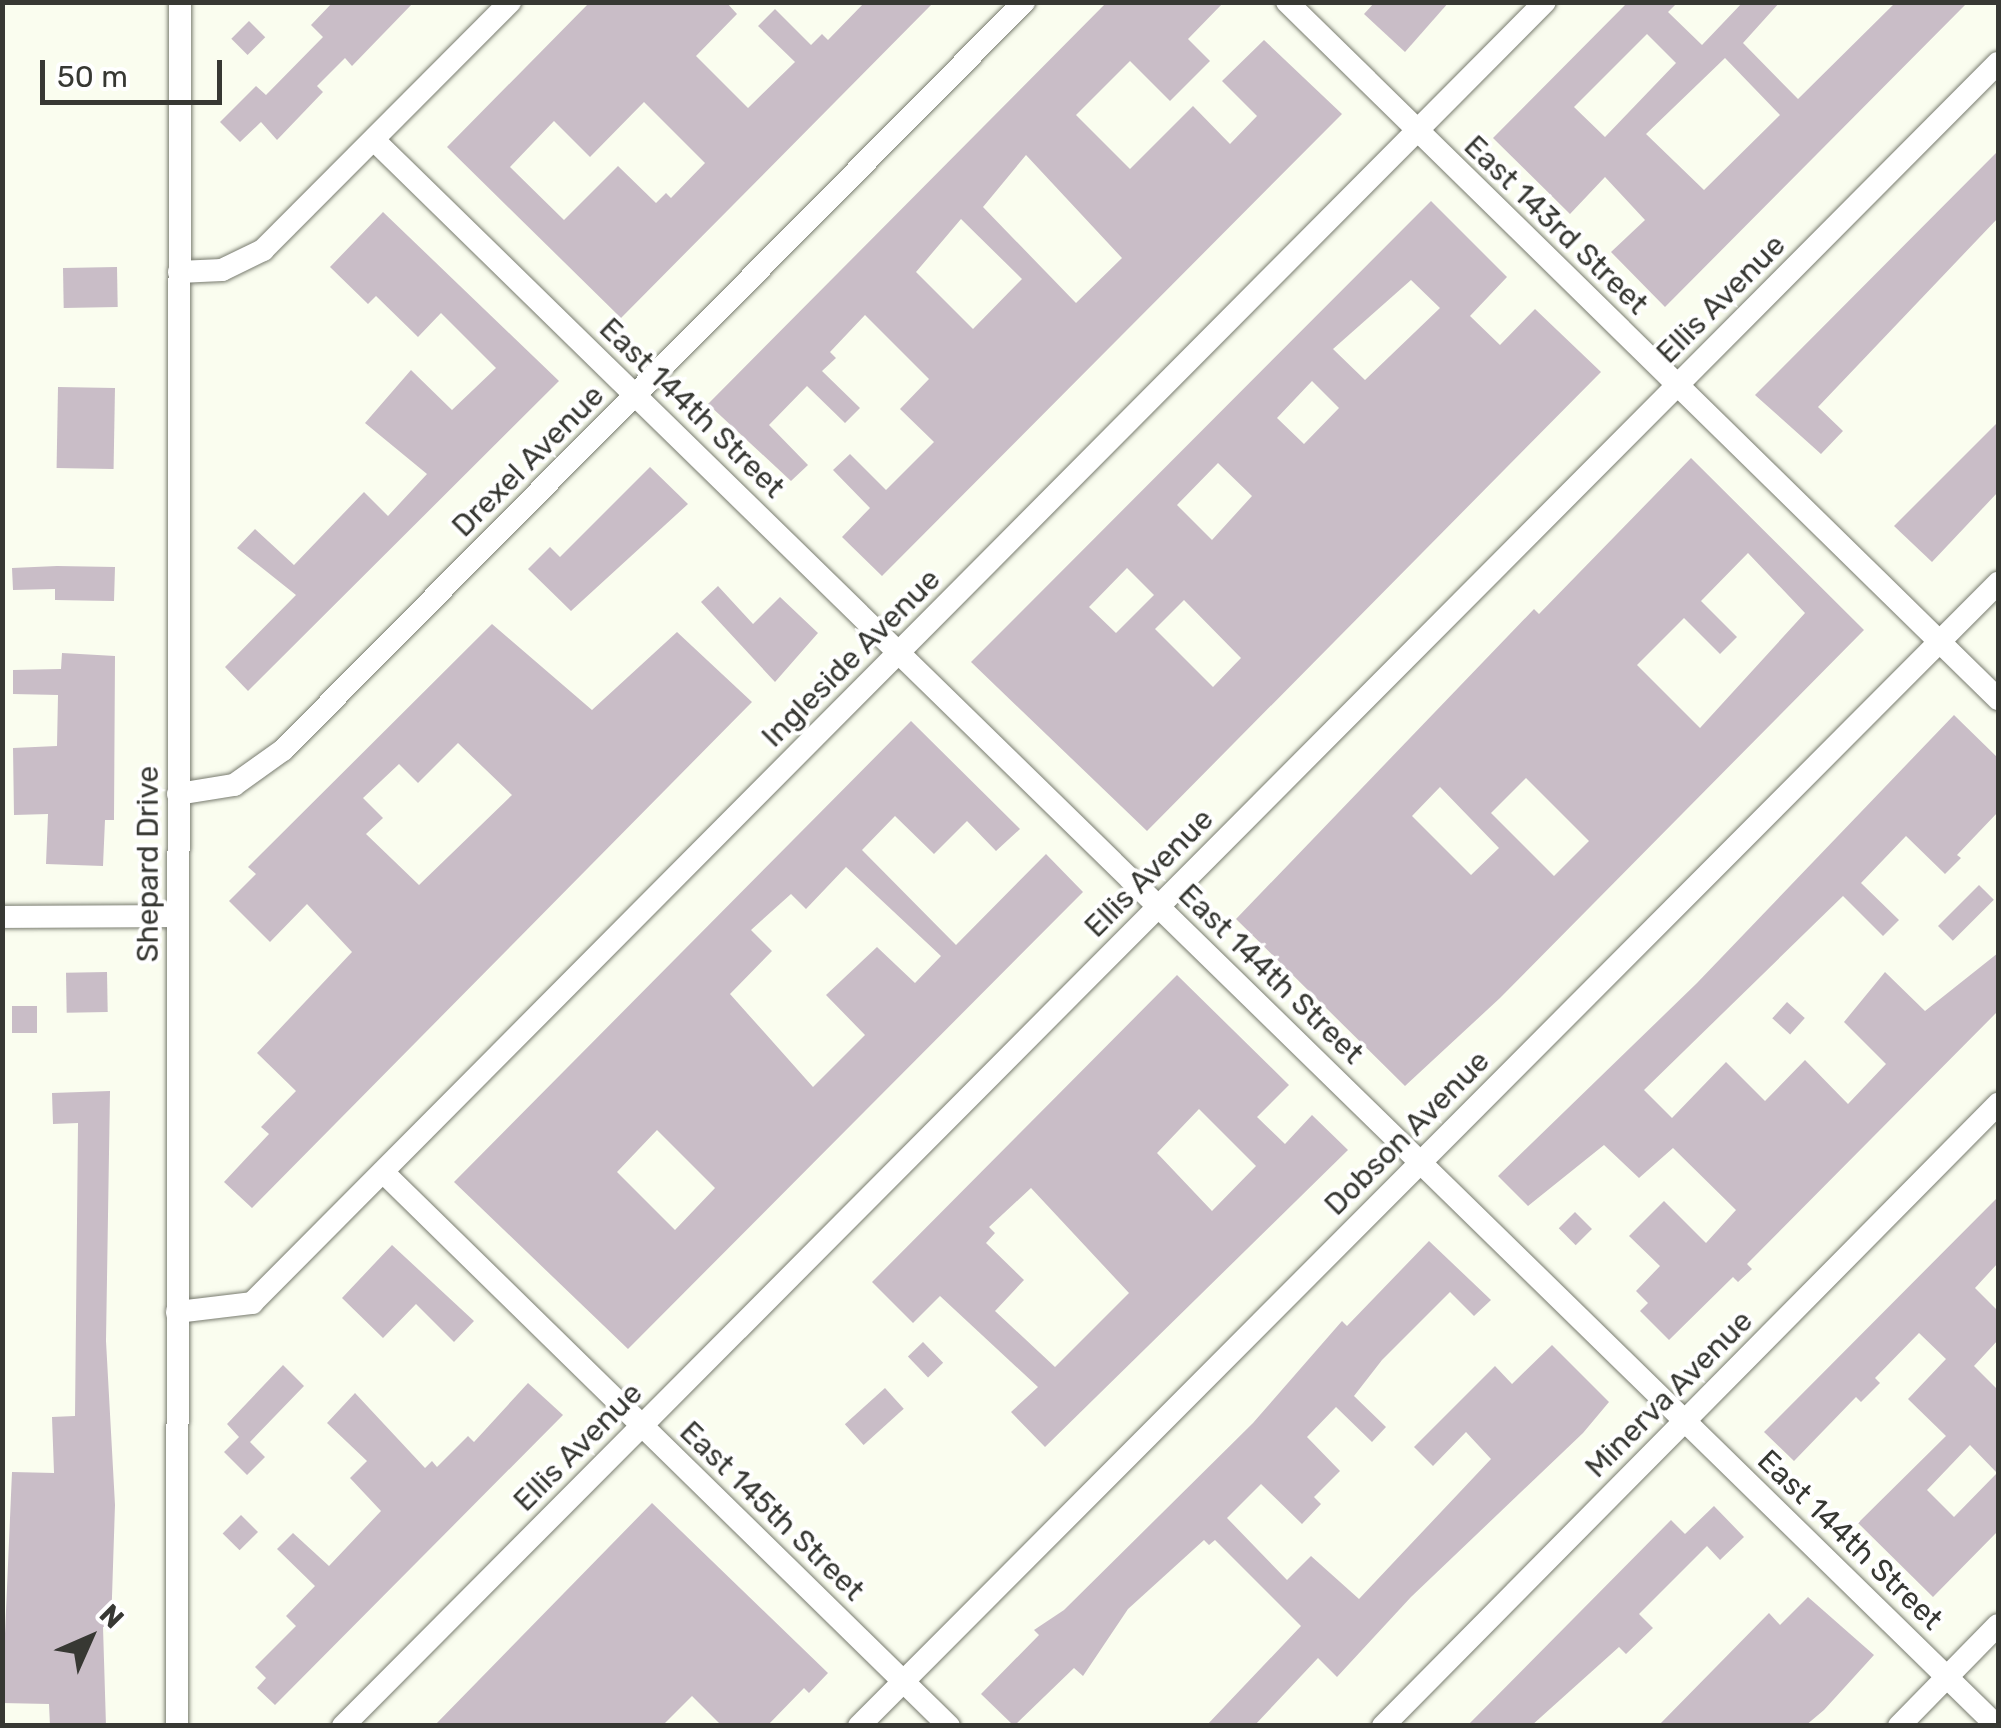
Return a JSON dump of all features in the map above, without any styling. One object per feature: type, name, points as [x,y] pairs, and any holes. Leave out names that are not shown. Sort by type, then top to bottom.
[{"type":"street","name":"Shepard Drive","points":[[176,1726],[180,2]]},
{"type":"street","points":[[179,272],[222,270],[263,250],[510,2]]},
{"type":"street","name":"Drexel Avenue","points":[[178,794],[216,790],[257,773],[1024,2]]},
{"type":"street","name":"East 143rd Street","points":[[1287,2],[1998,699]]},
{"type":"street","name":"Ingleside Avenue","points":[[177,1312],[252,1303],[1545,2]]},
{"type":"street","name":"Ellis Avenue","points":[[342,1726],[1998,63]]},
{"type":"street","name":"East 144th Street","points":[[374,140],[1997,1726]]},
{"type":"street","name":"Dobson Avenue","points":[[858,1726],[1998,583]]},
{"type":"street","points":[[2,917],[178,916]]},
{"type":"street","name":"Minerva Avenue","points":[[1383,1726],[1998,1104]]},
{"type":"street","name":"East 145th Street","points":[[383,1172],[949,1726]]},
{"type":"street","points":[[1899,1726],[1998,1625]]},
{"type":"building","points":[[333,2],[414,2],[352,66],[345,58],[317,86],[323,92],[277,140],[261,122],[240,142],[220,122],[256,86],[266,95],[323,37],[311,25]]},
{"type":"building","points":[[590,2],[726,2],[737,14],[696,56],[748,108],[795,62],[758,26],[775,9],[811,45],[822,34],[828,40],[865,2],[934,2],[621,318],[447,147]],"holes":[[[644,102],[705,163],[671,198],[666,193],[656,203],[618,166],[564,220],[510,167],[554,121],[590,157]]]},
{"type":"building","points":[[1107,2],[1224,2],[1188,39],[1210,61],[1170,101],[1130,61],[1076,115],[1130,169],[1193,106],[1230,144],[1257,116],[1222,81],[1264,40],[1342,114],[882,576],[842,537],[870,508],[833,470],[850,454],[886,490],[934,442],[900,409],[929,379],[865,315],[830,352],[836,358],[822,371],[860,408],[845,423],[807,386],[769,425],[808,465],[791,481],[708,404]],"holes":[[[1026,155],[1122,258],[1076,303],[983,207]],[[961,219],[1022,279],[973,329],[916,272]]]},
{"type":"building","points":[[1375,2],[1449,2],[1405,52],[1364,14]]},
{"type":"building","points":[[1628,2],[1678,2],[1668,12],[1702,45],[1743,2],[1780,2],[1743,43],[1798,99],[1896,2],[1968,2],[1665,307],[1611,252],[1645,220],[1605,177],[1570,214],[1493,138]],"holes":[[[1647,34],[1676,63],[1605,137],[1574,107]],[[1725,58],[1780,115],[1704,190],[1646,134]]]},
{"type":"building","points":[[249,21],[265,37],[248,55],[231,39]]},
{"type":"building","points":[[1998,151],[1998,218],[1818,407],[1843,431],[1821,454],[1755,395]]},
{"type":"building","points":[[1431,201],[1507,277],[1470,316],[1500,345],[1535,309],[1601,372],[1147,831],[971,662]],"holes":[[[1411,280],[1440,308],[1365,380],[1333,349]],[[1312,381],[1339,408],[1304,444],[1277,418]],[[1218,463],[1252,496],[1212,540],[1177,505]],[[1127,568],[1154,595],[1116,633],[1089,607]],[[1184,600],[1241,658],[1213,687],[1155,629]]]},
{"type":"building","points":[[383,212],[559,381],[248,691],[225,667],[296,595],[237,548],[255,529],[294,565],[364,492],[388,516],[427,474],[365,423],[411,370],[452,410],[496,368],[441,313],[418,337],[376,296],[368,304],[330,267]]},
{"type":"building","points":[[117,267],[118,307],[64,308],[63,268]]},
{"type":"building","points":[[58,387],[115,388],[114,469],[57,468]]},
{"type":"building","points":[[1998,422],[1998,492],[1932,562],[1894,526]]},
{"type":"building","points":[[1691,458],[1864,630],[1500,998],[1405,1086],[1236,919],[1534,609],[1539,614]],"holes":[[[1748,553],[1805,613],[1700,728],[1637,665],[1684,618],[1720,654],[1737,637],[1701,601]],[[1526,778],[1589,841],[1554,876],[1491,813]],[[1440,787],[1499,848],[1471,875],[1412,816]]]},
{"type":"building","points":[[650,467],[688,504],[571,611],[528,569],[550,547],[560,557]]},
{"type":"building","points":[[115,567],[114,601],[55,600],[55,589],[13,590],[12,568]]},
{"type":"building","points":[[718,586],[753,624],[780,597],[818,633],[775,682],[701,602]]},
{"type":"building","points":[[492,624],[592,710],[677,632],[752,702],[252,1208],[224,1182],[269,1134],[261,1127],[296,1091],[257,1053],[352,952],[307,904],[270,942],[229,901],[256,874],[248,867]],"holes":[[[458,743],[512,795],[419,885],[366,834],[383,818],[363,798],[399,764],[418,783]]]},
{"type":"building","points":[[62,653],[115,656],[114,820],[105,820],[103,866],[46,864],[48,814],[14,815],[13,748],[57,746],[58,695],[13,694],[13,670],[61,669]]},
{"type":"building","points":[[1954,715],[1998,758],[1998,812],[1957,855],[1961,858],[1945,874],[1906,836],[1861,883],[1899,920],[1883,936],[1843,896],[1644,1090],[1672,1118],[1726,1062],[1765,1101],[1805,1060],[1848,1104],[1886,1064],[1844,1022],[1885,972],[1925,1011],[1998,953],[1998,1011],[1747,1264],[1752,1269],[1738,1282],[1733,1277],[1669,1340],[1640,1311],[1648,1303],[1636,1291],[1660,1266],[1629,1236],[1664,1201],[1706,1243],[1736,1210],[1673,1148],[1639,1178],[1604,1145],[1528,1206],[1498,1176],[1697,983]]},
{"type":"building","points":[[911,721],[1020,829],[996,851],[967,821],[934,854],[895,816],[862,850],[956,945],[1046,854],[1083,892],[628,1349],[454,1182]],"holes":[[[846,867],[941,956],[915,983],[877,947],[826,995],[865,1035],[813,1087],[730,994],[772,951],[751,930],[791,894],[806,909]],[[657,1130],[715,1188],[675,1230],[617,1172]]]},
{"type":"building","points":[[1979,885],[1994,900],[1953,941],[1938,926]]},
{"type":"building","points":[[107,972],[108,1012],[67,1013],[66,973]]},
{"type":"building","points":[[1177,975],[1289,1085],[1257,1117],[1285,1144],[1312,1115],[1348,1150],[1045,1447],[1011,1412],[1038,1387],[940,1296],[913,1323],[872,1282]],"holes":[[[1199,1109],[1256,1166],[1212,1211],[1157,1153]],[[1031,1188],[1129,1293],[1055,1367],[995,1311],[1024,1280],[986,1243],[995,1233],[989,1227]]]},
{"type":"building","points":[[1787,1002],[1805,1018],[1790,1034],[1772,1018]]},
{"type":"building","points":[[12,1006],[37,1006],[37,1033],[12,1033]]},
{"type":"building","points":[[110,1091],[106,1341],[115,1505],[111,1627],[103,1627],[106,1726],[50,1726],[49,1704],[2,1703],[12,1472],[54,1473],[52,1417],[75,1416],[78,1123],[53,1124],[52,1093]]},
{"type":"building","points":[[1998,1197],[1998,1263],[1975,1288],[1998,1311],[1998,1340],[1974,1366],[1998,1390],[1998,1531],[1933,1597],[1858,1523],[1946,1436],[1908,1399],[1946,1359],[1919,1333],[1875,1378],[1880,1383],[1861,1402],[1856,1397],[1794,1461],[1764,1432]],"holes":[[[1970,1445],[1997,1473],[1954,1517],[1927,1490]]]},
{"type":"building","points":[[1575,1212],[1592,1229],[1576,1245],[1559,1228]]},
{"type":"building","points":[[1429,1241],[1491,1300],[1474,1316],[1450,1292],[1382,1360],[1354,1396],[1386,1427],[1372,1442],[1336,1407],[1307,1437],[1340,1471],[1314,1497],[1321,1504],[1302,1524],[1261,1484],[1227,1518],[1287,1580],[1311,1556],[1359,1599],[1491,1459],[1466,1432],[1433,1466],[1414,1447],[1495,1366],[1512,1384],[1552,1345],[1609,1402],[1583,1433],[1411,1597],[1337,1677],[1318,1658],[1254,1726],[1206,1726],[1301,1626],[1215,1540],[1209,1545],[1204,1540],[1128,1609],[1083,1676],[1074,1668],[1014,1726],[981,1694],[1039,1635],[1034,1630],[1064,1610],[1253,1423],[1342,1321],[1347,1326]]},
{"type":"building","points":[[392,1245],[474,1321],[454,1342],[416,1304],[383,1338],[342,1298]]},
{"type":"building","points":[[923,1342],[943,1363],[928,1377],[908,1357]]},
{"type":"building","points":[[283,1365],[304,1386],[250,1442],[265,1457],[247,1475],[224,1452],[239,1437],[227,1424]]},
{"type":"building","points":[[528,1383],[563,1415],[275,1705],[257,1688],[266,1678],[255,1667],[296,1626],[286,1616],[315,1586],[277,1549],[293,1533],[329,1566],[381,1511],[350,1478],[367,1461],[327,1423],[355,1393],[425,1468],[432,1461],[437,1467],[468,1436],[474,1442]]},
{"type":"building","points":[[885,1388],[904,1409],[864,1445],[845,1424]]},
{"type":"building","points":[[652,1503],[828,1673],[809,1693],[804,1688],[767,1726],[722,1726],[692,1696],[662,1726],[434,1726]]},
{"type":"building","points":[[1714,1506],[1744,1537],[1720,1560],[1707,1546],[1639,1614],[1653,1628],[1626,1654],[1619,1647],[1531,1726],[1467,1726],[1671,1520],[1685,1534]]},
{"type":"building","points":[[241,1515],[258,1532],[240,1550],[223,1533]]},
{"type":"building","points":[[1808,1597],[1874,1655],[1824,1710],[1805,1726],[1658,1726],[1769,1613],[1780,1625]]}]
